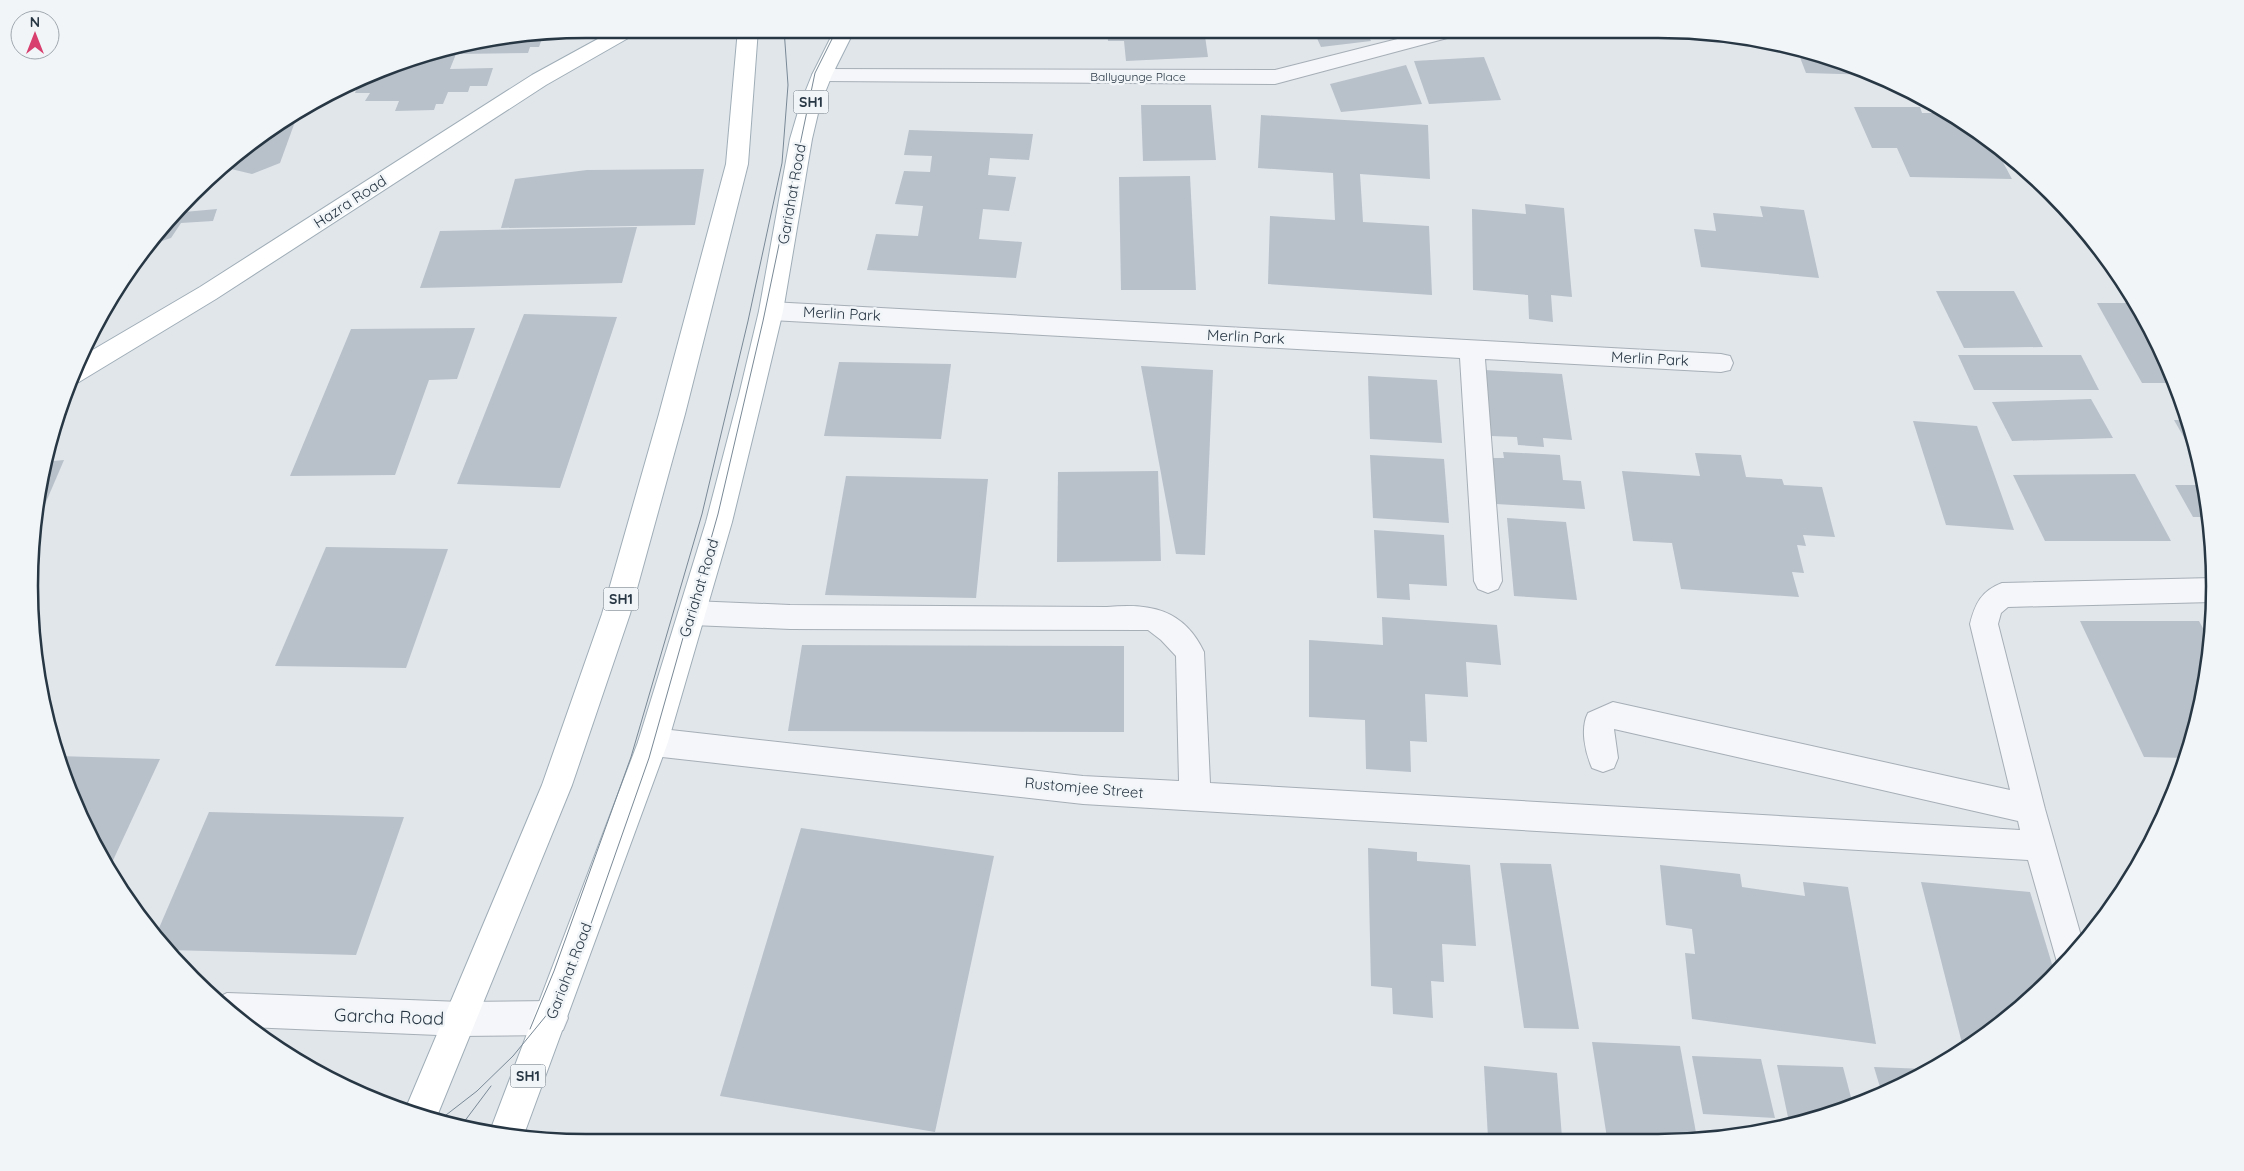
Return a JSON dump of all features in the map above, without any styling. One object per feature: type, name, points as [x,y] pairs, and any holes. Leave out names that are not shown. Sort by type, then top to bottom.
[{"type":"main road","name":"Hazra Road","points":[[83,367],[208,293],[539,80],[614,38]]},
{"type":"main road","name":"SH1","points":[[423,1108],[462,1019],[557,785],[616,614],[672,414],[737,164],[747,38]]},
{"type":"main road","name":"Gariahat Road","points":[[509,1128],[653,742],[719,522],[771,311],[801,140],[810,106],[822,75],[840,38]]},
{"type":"street","name":"Ballygunge Place","points":[[822,75],[1275,77],[1421,38]]},
{"type":"street","name":"Merlin Park","points":[[771,311],[1721,362]]},
{"type":"street","points":[[1472,349],[1488,581]]},
{"type":"street","points":[[2069,949],[2030,809],[1984,624],[1988,607],[2002,595],[2207,590]]},
{"type":"street","points":[[692,613],[790,617],[1107,619],[1137,615],[1155,619],[1175,634],[1190,652],[1195,796]]},
{"type":"street","points":[[1603,758],[1598,722],[1613,715],[2030,809]]},
{"type":"street","name":"Rustomjee Street","points":[[653,742],[1083,790],[2040,846]]},
{"type":"street","name":"Garcha Road","points":[[240,1010],[462,1019],[551,1018]]},
{"type":"building","points":[[1108,38],[1205,38],[1208,57],[1126,61],[1124,41],[1108,41]]},
{"type":"building","points":[[1317,38],[1370,38],[1371,41],[1321,47]]},
{"type":"building","points":[[542,40],[539,47],[530,47],[528,53],[456,54],[450,69],[493,68],[487,86],[470,86],[468,92],[448,92],[443,104],[436,104],[434,110],[395,111],[399,101],[365,101],[370,93],[355,93],[357,88],[376,79],[444,56],[514,42]]},
{"type":"building","points":[[1799,56],[1855,74],[1806,73]]},
{"type":"building","points":[[1484,57],[1501,100],[1429,104],[1414,61]]},
{"type":"building","points":[[1406,65],[1422,104],[1341,112],[1330,84]]},
{"type":"building","points":[[1141,105],[1211,105],[1216,160],[1143,161]]},
{"type":"building","points":[[1854,107],[1920,107],[1922,113],[1936,113],[1992,151],[2001,158],[2012,179],[1910,177],[1897,148],[1872,148]]},
{"type":"building","points":[[1261,115],[1428,125],[1430,179],[1360,174],[1363,222],[1429,226],[1432,295],[1268,284],[1270,216],[1335,220],[1333,173],[1258,168]]},
{"type":"building","points":[[295,121],[280,163],[252,174],[230,169]]},
{"type":"building","points":[[909,130],[1033,134],[1029,160],[990,158],[988,175],[1016,177],[1009,211],[983,209],[979,239],[1022,242],[1016,278],[867,270],[876,234],[918,236],[923,206],[895,204],[904,171],[930,172],[932,156],[904,155]]},
{"type":"building","points":[[704,169],[695,225],[501,228],[515,179],[587,170]]},
{"type":"building","points":[[1190,176],[1196,290],[1121,290],[1119,177]]},
{"type":"building","points":[[1525,204],[1564,208],[1572,297],[1551,295],[1553,322],[1529,319],[1528,295],[1473,290],[1472,209],[1526,214]]},
{"type":"building","points":[[1760,206],[1804,210],[1819,278],[1701,267],[1694,229],[1716,231],[1713,213],[1763,217]]},
{"type":"building","points":[[217,209],[213,221],[181,223],[171,238],[159,242],[173,224],[185,212]]},
{"type":"building","points":[[637,227],[622,283],[420,288],[440,231]]},
{"type":"building","points":[[1936,291],[2014,291],[2043,347],[1964,348]]},
{"type":"building","points":[[2097,303],[2127,303],[2133,312],[2150,343],[2168,383],[2142,383]]},
{"type":"building","points":[[524,314],[617,317],[560,488],[457,484]]},
{"type":"building","points":[[475,328],[457,379],[429,380],[395,475],[290,476],[351,329]]},
{"type":"building","points":[[1958,355],[2081,355],[2099,390],[1974,390]]},
{"type":"building","points":[[839,362],[951,364],[941,439],[824,436]]},
{"type":"building","points":[[1141,366],[1213,370],[1205,555],[1176,554]]},
{"type":"building","points":[[1484,370],[1562,374],[1572,440],[1543,438],[1544,447],[1518,445],[1517,437],[1491,436]]},
{"type":"building","points":[[1368,376],[1437,380],[1442,443],[1370,439]]},
{"type":"building","points":[[2091,399],[2113,438],[2012,441],[1992,402]]},
{"type":"building","points":[[2174,420],[2180,420],[2188,445]]},
{"type":"building","points":[[1913,421],[1977,426],[2014,530],[1946,525]]},
{"type":"building","points":[[1503,452],[1560,455],[1563,480],[1581,481],[1585,509],[1496,504],[1491,458],[1504,458]]},
{"type":"building","points":[[1695,453],[1741,455],[1746,477],[1782,479],[1784,485],[1822,487],[1835,537],[1803,535],[1806,546],[1797,545],[1804,573],[1792,572],[1799,597],[1681,589],[1672,543],[1633,541],[1622,471],[1700,476]]},
{"type":"building","points":[[1370,455],[1444,459],[1449,523],[1373,518]]},
{"type":"building","points":[[64,460],[43,510],[48,479],[52,461]]},
{"type":"building","points":[[1158,471],[1161,561],[1057,562],[1058,472]]},
{"type":"building","points":[[2135,474],[2171,541],[2045,541],[2013,475]]},
{"type":"building","points":[[846,476],[988,479],[976,598],[825,595]]},
{"type":"building","points":[[2175,485],[2197,485],[2202,517],[2193,517]]},
{"type":"building","points":[[1507,518],[1566,522],[1577,600],[1514,596]]},
{"type":"building","points":[[1374,530],[1444,535],[1447,586],[1409,584],[1410,600],[1377,598]]},
{"type":"building","points":[[326,547],[448,549],[406,668],[275,666]]},
{"type":"building","points":[[1382,617],[1497,625],[1501,665],[1466,662],[1468,697],[1425,694],[1427,742],[1410,741],[1411,772],[1366,769],[1365,720],[1309,717],[1309,640],[1383,645]]},
{"type":"building","points":[[2080,621],[2199,621],[2204,631],[2196,692],[2178,758],[2144,757]]},
{"type":"building","points":[[802,645],[1124,646],[1124,732],[788,731]]},
{"type":"building","points":[[65,756],[160,759],[113,861],[79,795]]},
{"type":"building","points":[[209,812],[404,817],[356,955],[176,950],[159,929]]},
{"type":"building","points":[[801,828],[994,856],[935,1132],[720,1096]]},
{"type":"building","points":[[1368,848],[1417,852],[1417,861],[1470,865],[1476,946],[1442,944],[1444,982],[1431,981],[1433,1018],[1393,1014],[1392,988],[1371,986]]},
{"type":"building","points":[[1500,863],[1551,864],[1579,1029],[1524,1028]]},
{"type":"building","points":[[1660,865],[1740,874],[1742,887],[1805,896],[1803,882],[1848,887],[1876,1044],[1692,1019],[1685,953],[1695,954],[1692,929],[1666,925]]},
{"type":"building","points":[[1921,882],[2030,892],[2053,966],[2020,998],[1962,1042]]},
{"type":"building","points":[[1592,1042],[1680,1046],[1696,1132],[1606,1134]]},
{"type":"building","points":[[1692,1056],[1761,1059],[1775,1118],[1703,1114]]},
{"type":"building","points":[[1777,1065],[1843,1067],[1851,1098],[1788,1118]]},
{"type":"building","points":[[1484,1066],[1557,1073],[1562,1134],[1488,1134]]},
{"type":"building","points":[[1874,1067],[1916,1069],[1901,1077],[1880,1087]]},
{"type":"tram line","points":[[530,1029],[554,971],[631,757],[702,514],[748,321],[782,163],[788,85],[785,38]]},
{"type":"tram line","points":[[446,1115],[477,1091],[513,1056],[545,1017],[573,975],[649,758],[718,514],[763,321],[815,73],[832,38]]},
{"type":"tram line","points":[[466,1120],[491,1086]]}]
